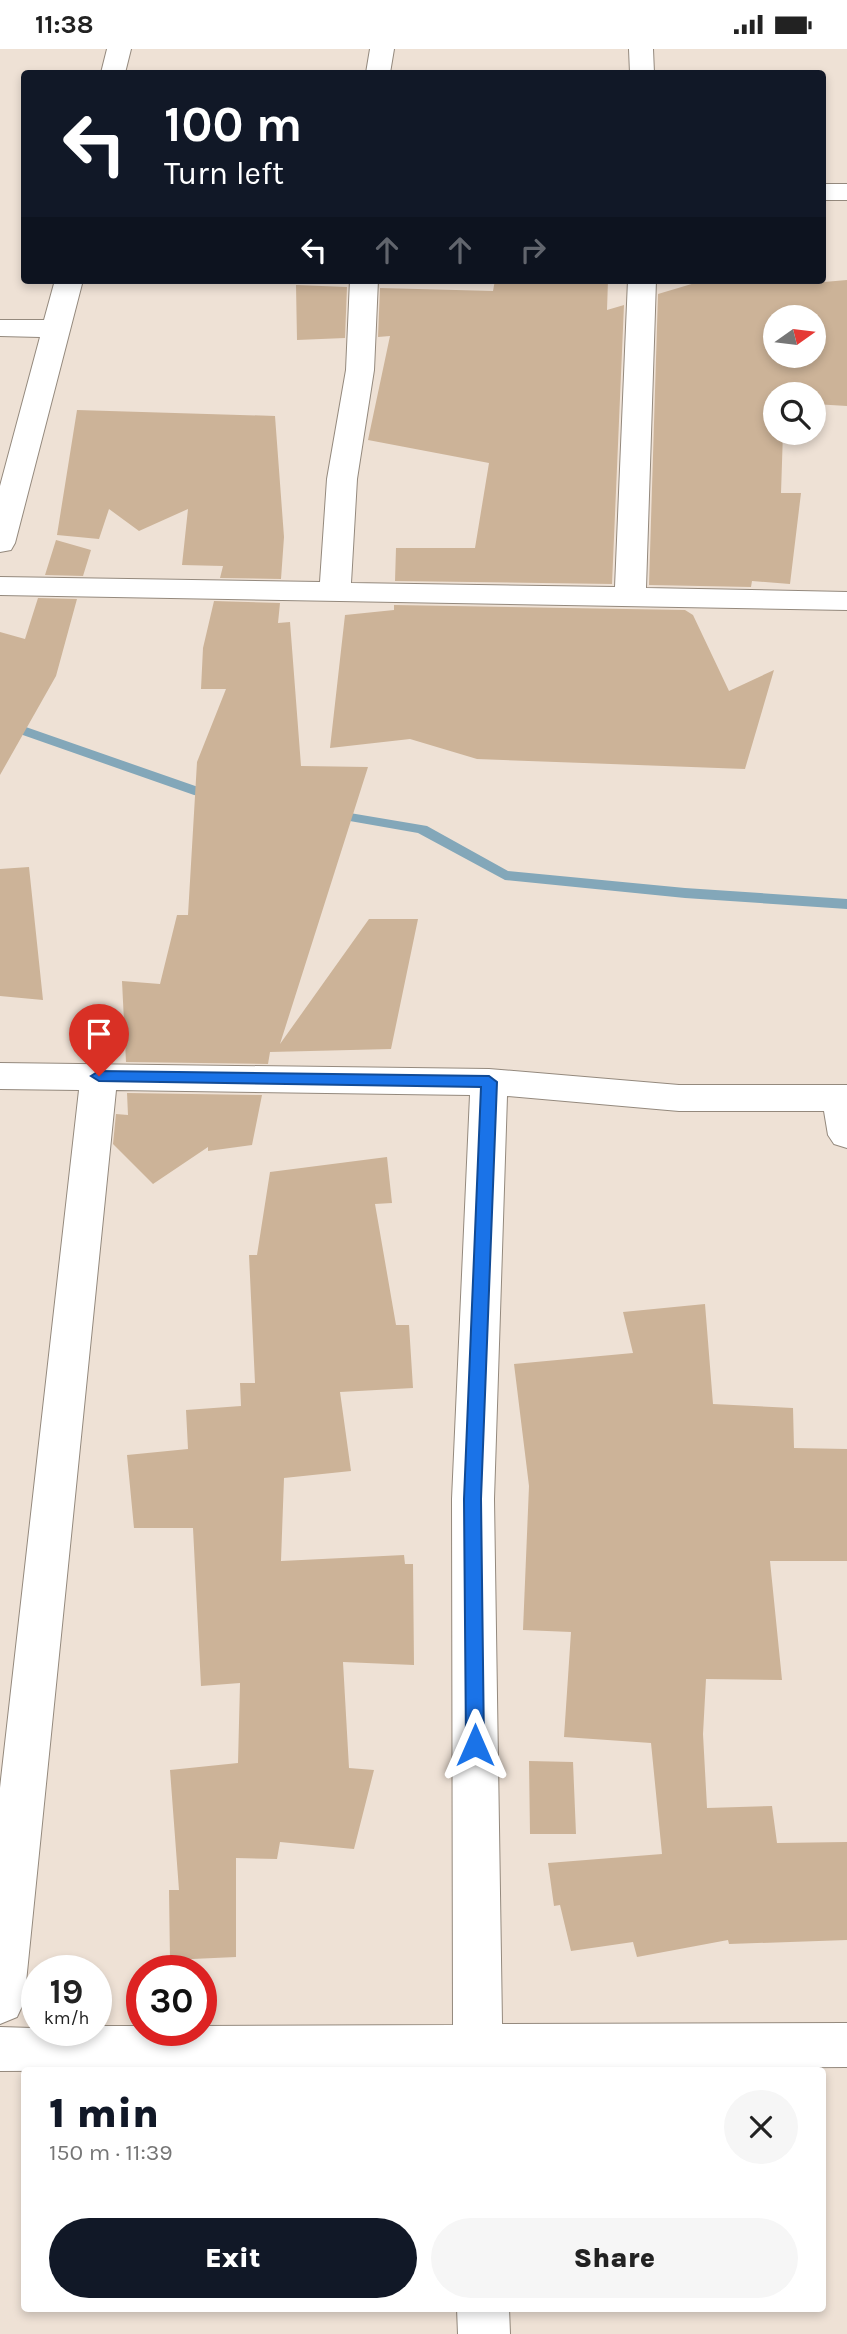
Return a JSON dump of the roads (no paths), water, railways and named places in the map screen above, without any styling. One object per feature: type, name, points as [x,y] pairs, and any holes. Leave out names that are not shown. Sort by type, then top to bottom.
[{"type":"street","points":[[114,70],[119,49]]},
{"type":"street","points":[[379,70],[382,49]]},
{"type":"street","points":[[640,49],[642,70]]},
{"type":"street","points":[[826,192],[847,192]]},
{"type":"street","points":[[0,543],[68,284]]},
{"type":"street","points":[[335,590],[342,478],[360,370],[364,284]]},
{"type":"street","points":[[630,598],[642,284]]},
{"type":"street","points":[[0,328],[57,329]]},
{"type":"street","points":[[0,586],[847,601]]},
{"type":"street","points":[[0,1076],[489,1082],[679,1098],[844,1098],[847,1135]]},
{"type":"street","points":[[0,2002],[99,1076]]},
{"type":"street","points":[[478,2058],[473,1499],[489,1082]]},
{"type":"street","points":[[0,2049],[478,2058],[847,2045]]},
{"type":"street","points":[[484,2312],[484,2334]]},
{"type":"waterway","points":[[0,722],[199,792],[217,794]]},
{"type":"waterway","points":[[332,814],[422,829],[505,875],[685,893],[847,904]]}]
